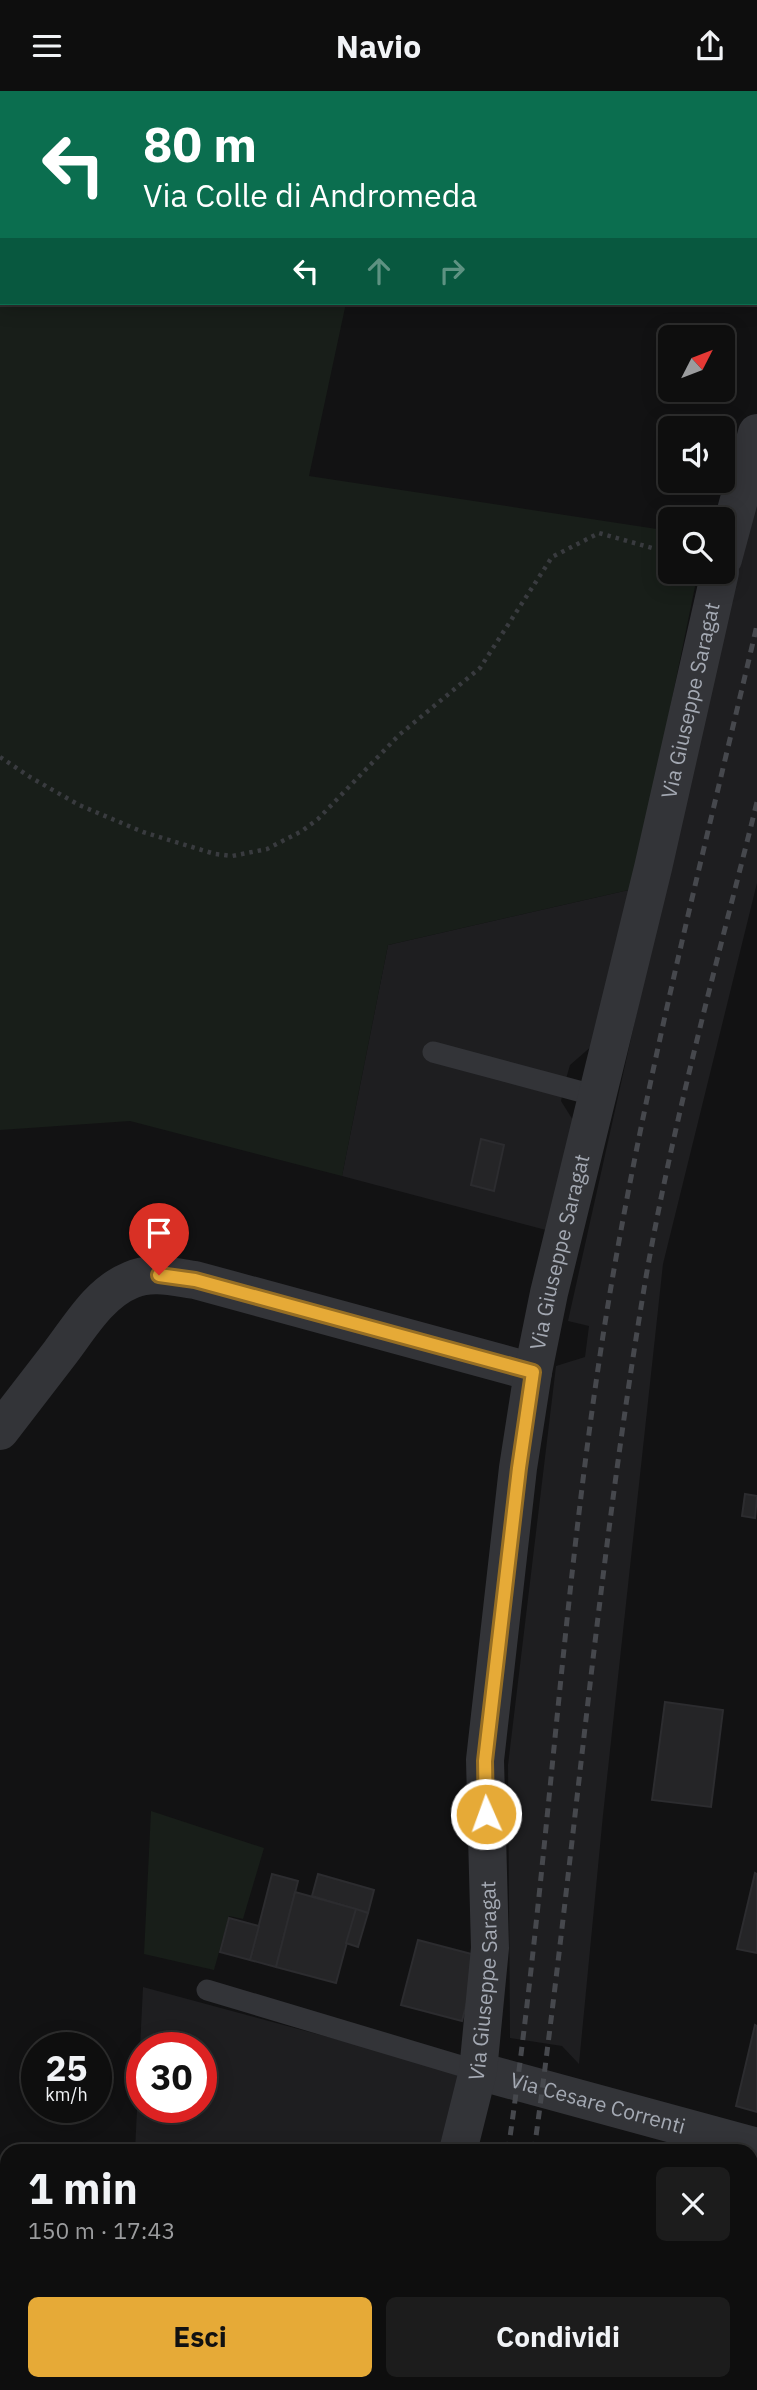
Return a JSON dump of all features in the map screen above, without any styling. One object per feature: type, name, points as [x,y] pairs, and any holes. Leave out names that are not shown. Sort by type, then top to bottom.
[{"type":"street","points":[[735,515],[757,433]]},
{"type":"street","name":"Via Giuseppe Saragat","points":[[460,2144],[478,2071],[490,1948],[485,1761],[519,1468],[533,1372],[549,1293],[653,868],[717,584]]},
{"type":"street","points":[[0,1431],[98,1303],[120,1285],[147,1276],[195,1280],[533,1372]]},
{"type":"street","name":"Via Cesare Correnti","points":[[478,2071],[746,2144]]},
{"type":"lane","points":[[433,1052],[597,1096]]},
{"type":"lane","points":[[207,1990],[478,2071]]},
{"type":"path","points":[[0,757],[79,805],[143,832],[215,854],[233,856],[267,849],[302,831],[318,819],[399,735],[480,668],[552,557],[599,533],[658,550]]},
{"type":"shaded area","points":[[0,305],[346,305],[309,476],[658,529],[658,584],[696,584],[633,889],[388,945],[342,1176],[130,1121],[0,1130]]},
{"type":"shaded area","points":[[757,495],[757,883],[663,1264],[603,1815],[579,2064],[562,2046],[510,2038],[508,1765],[556,1366],[585,1357],[589,1326],[568,1321],[732,584],[735,584],[735,572]]},
{"type":"shaded area","points":[[633,889],[593,1045],[570,1065],[564,1086],[561,1101],[576,1125],[546,1230],[342,1176],[388,945]]},
{"type":"shaded area","points":[[151,1811],[264,1848],[243,1919],[229,1916],[214,1970],[144,1954]]},
{"type":"shaded area","points":[[143,1987],[465,2074],[447,2144],[135,2144],[136,2123],[217,2123],[217,2032],[141,2032]]},
{"type":"building","points":[[481,1139],[504,1145],[494,1191],[471,1185]]},
{"type":"building","points":[[745,1494],[757,1496],[755,1518],[742,1516]]},
{"type":"building","points":[[665,1702],[723,1710],[711,1807],[652,1800]]},
{"type":"building","points":[[755,1873],[757,1874],[757,1953],[737,1949]]},
{"type":"building","points":[[272,1874],[298,1881],[276,1967],[250,1960]]},
{"type":"building","points":[[318,1874],[374,1890],[368,1913],[312,1896]]},
{"type":"building","points":[[295,1892],[356,1909],[336,1983],[276,1967]]},
{"type":"building","points":[[356,1909],[368,1913],[358,1947],[346,1943]]},
{"type":"building","points":[[229,1918],[259,1926],[250,1960],[220,1952]]},
{"type":"building","points":[[418,1940],[479,1956],[462,2021],[401,2005]]},
{"type":"building","points":[[755,2025],[757,2026],[757,2112],[736,2106]]},
{"type":"railway","points":[[509,2144],[533,1954],[585,1460],[614,1269],[670,992],[757,625]]},
{"type":"railway","points":[[535,2144],[613,1495],[646,1277],[683,1098],[757,802]]},
{"type":"route","points":[[159,1275],[195,1280],[533,1372],[519,1468],[485,1761],[486,1814]]}]
